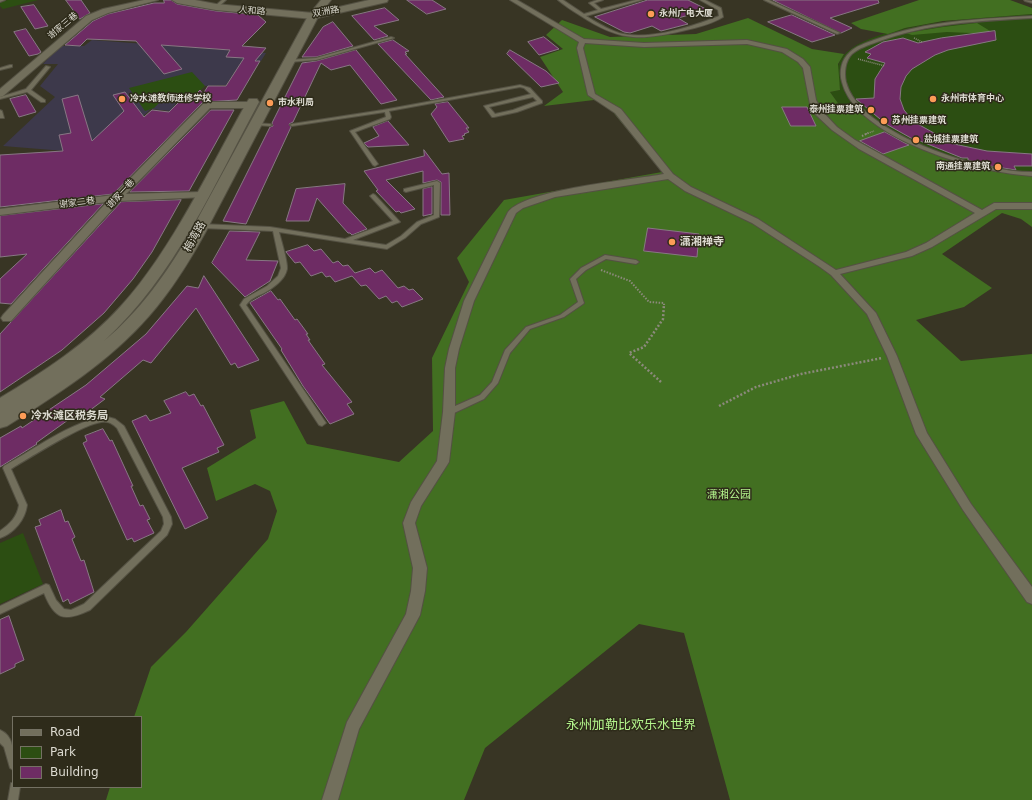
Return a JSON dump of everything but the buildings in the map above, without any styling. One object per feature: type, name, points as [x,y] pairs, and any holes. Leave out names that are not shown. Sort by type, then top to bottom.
[{"type":"main road","name":"人和路","points":[[177,0],[312,10]]},
{"type":"main road","name":"双洲路","points":[[312,10],[361,0]]},
{"type":"main road","name":"双洲路","points":[[312,10],[383,0]]},
{"type":"street","name":"谢家三巷","points":[[0,94],[89,18],[106,11],[154,0]]},
{"type":"street","name":"梅湾路","points":[[0,406],[67,363],[106,331],[125,312],[158,271],[252,105],[312,10],[326,0]]},
{"type":"street","points":[[513,0],[583,41],[615,45],[732,41],[761,44],[791,54],[802,61],[808,69],[814,105],[827,122],[852,141],[981,213]]},
{"type":"street","name":"梅湾路","points":[[0,421],[54,388],[85,366],[126,331],[161,292],[189,249],[289,61],[312,10]]},
{"type":"street","points":[[583,41],[580,48],[592,95],[618,111],[670,176],[688,189],[755,220],[834,273],[871,312],[892,356],[922,434],[967,507],[1032,598]]},
{"type":"street","name":"谢家一巷","points":[[7,318],[117,198],[207,105],[252,105]]},
{"type":"street","points":[[330,800],[352,727],[412,615],[418,591],[420,568],[409,523],[415,505],[443,462],[449,412],[450,368],[459,330],[482,273],[512,212],[520,206],[553,195],[670,176]]},
{"type":"street","name":"谢家二巷","points":[[0,212],[117,198],[201,195]]},
{"type":"street","points":[[834,273],[909,254],[929,245],[994,206],[1032,206]]},
{"type":"lane","points":[[560,0],[619,34],[665,34],[722,17],[720,9],[702,0]]},
{"type":"lane","points":[[601,0],[590,3],[601,10]]},
{"type":"lane","points":[[584,15],[640,0]]},
{"type":"lane","points":[[766,0],[838,32]]},
{"type":"lane","points":[[1026,0],[1032,2]]},
{"type":"lane","points":[[1032,17],[941,24],[909,29],[858,48],[848,56],[842,72],[849,94],[857,106],[884,127],[928,148],[964,162],[1003,171],[1032,174]]},
{"type":"lane","points":[[289,61],[316,59],[392,38]]},
{"type":"lane","points":[[0,69],[10,66]]},
{"type":"lane","points":[[0,98],[28,90],[48,67]]},
{"type":"lane","points":[[292,125],[387,111],[520,86],[525,86],[534,95],[540,102],[515,111],[494,116],[486,106],[534,95]]},
{"type":"lane","points":[[28,90],[43,101]]},
{"type":"lane","points":[[0,111],[2,117],[0,117]]},
{"type":"lane","points":[[375,164],[352,131],[388,118],[387,111]]},
{"type":"lane","points":[[255,124],[270,125]]},
{"type":"lane","points":[[201,226],[276,230],[387,247],[403,237],[419,223],[437,216],[437,182],[406,190]]},
{"type":"lane","points":[[345,241],[397,222],[373,196]]},
{"type":"lane","points":[[276,230],[284,268],[282,274],[272,287],[248,299],[243,306],[322,423]]},
{"type":"lane","points":[[449,412],[482,397],[495,383],[507,352],[528,328],[562,316],[581,303],[573,279],[580,269],[588,267],[605,257],[636,262]]},
{"type":"lane","points":[[0,535],[14,524],[22,511],[23,505],[8,468],[81,427],[104,419],[113,421],[120,426],[167,517],[168,524],[164,533],[87,607],[77,612],[68,614],[60,612],[54,608],[46,588],[0,610]]},
{"type":"lane","points":[[0,735],[8,745],[12,761]]},
{"type":"lane","points":[[13,800],[15,788]]},
{"type":"path","points":[[848,56],[885,66]]},
{"type":"path","points":[[852,141],[884,127]]},
{"type":"path","points":[[588,267],[608,271],[630,281],[649,302],[664,303],[663,318],[644,347],[629,353],[661,382]]},
{"type":"path","points":[[718,406],[756,387],[801,374],[892,356]]},
{"type":"shaded area","name":"冷水滩教师进修学校","points":[[92,40],[266,53],[261,61],[242,61],[226,85],[205,86],[189,101],[178,101],[170,111],[151,109],[101,154],[3,146],[55,97],[40,86],[58,64],[43,64],[60,46],[84,46]]},
{"type":"green space","points":[[8,0],[38,0],[3,9],[0,6],[0,2]]},
{"type":"green space","points":[[919,0],[1010,0],[1032,8],[1032,14],[943,21],[905,28],[888,34],[861,29],[851,23]]},
{"type":"green space","name":"永州市体育中心","points":[[1032,14],[1032,176],[996,172],[964,164],[930,152],[871,121],[853,107],[840,106],[830,92],[840,90],[838,72],[839,63],[851,49],[871,38],[897,30],[927,24],[987,17]]},
{"type":"green space","name":"潇湘公园","points":[[748,18],[812,49],[844,54],[838,64],[840,90],[830,92],[840,106],[853,107],[871,121],[930,152],[964,164],[996,172],[1032,176],[1032,227],[1021,219],[1002,213],[942,254],[992,288],[964,307],[916,320],[961,361],[1032,354],[1032,800],[730,800],[684,633],[639,624],[485,748],[464,800],[106,800],[110,788],[142,788],[142,716],[134,716],[151,667],[186,632],[268,539],[277,511],[270,491],[255,484],[216,501],[207,468],[256,438],[250,410],[284,401],[307,444],[399,462],[433,431],[432,358],[469,282],[457,258],[504,200],[662,172],[608,106],[594,100],[544,106],[563,92],[540,57],[563,49],[546,35],[562,20],[610,37],[696,34]]},
{"type":"green space","points":[[977,23],[995,34],[947,32],[912,35],[906,33],[943,27]]},
{"type":"green space","points":[[192,72],[205,86],[189,101],[159,103],[154,108],[145,111],[129,88]]},
{"type":"green space","points":[[23,533],[43,584],[0,604],[0,543]]},
{"type":"place","name":"永州广电大厦","points":[[651,14]]},
{"type":"place","name":"冷水滩教师进修学校","points":[[122,99]]},
{"type":"place","name":"永州市体育中心","points":[[933,99]]},
{"type":"place","name":"市水利局","points":[[270,103]]},
{"type":"place","name":"泰州挂票建筑","points":[[871,110]]},
{"type":"place","name":"苏州挂票建筑","points":[[884,121]]},
{"type":"place","name":"盐城挂票建筑","points":[[916,140]]},
{"type":"place","name":"南通挂票建筑","points":[[998,167]]},
{"type":"place","name":"潇湘禅寺","points":[[672,242]]},
{"type":"place","name":"冷水滩区税务局","points":[[23,416]]},
{"type":"park label","name":"永州加勒比欢乐水世界","points":[[631,726]]}]
